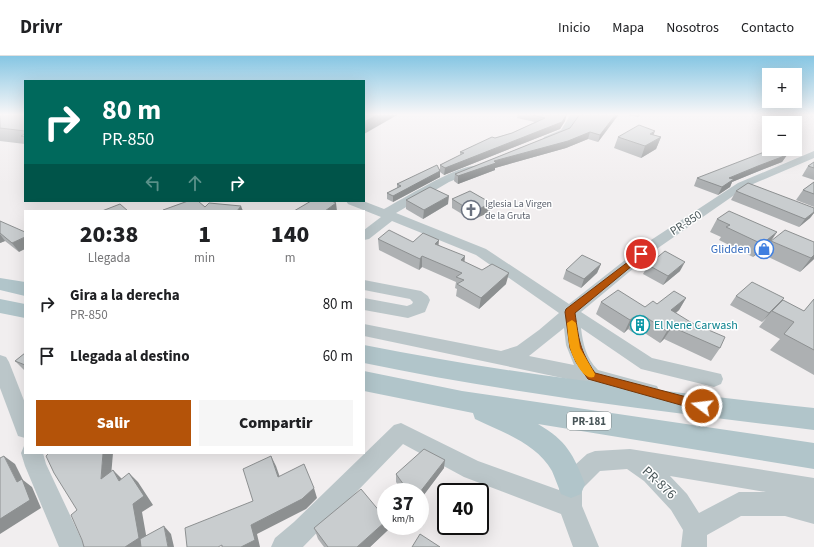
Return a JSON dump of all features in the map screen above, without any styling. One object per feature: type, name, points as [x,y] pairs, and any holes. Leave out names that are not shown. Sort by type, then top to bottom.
[{"type":"main road","points":[[0,284],[24,289]]},
{"type":"main road","points":[[0,306],[24,311]]},
{"type":"main road","name":"PR-181","points":[[365,354],[437,369],[620,397],[814,419]]},
{"type":"main road","name":"PR-181","points":[[365,381],[462,401],[814,456]]},
{"type":"main road","points":[[462,401],[524,429],[545,442],[563,464],[570,495]]},
{"type":"street","points":[[537,143],[552,137]]},
{"type":"street","name":"PR-850","points":[[503,357],[522,352],[545,335],[570,312],[653,245],[742,185],[814,154]]},
{"type":"street","points":[[365,235],[388,215],[445,180],[487,163]]},
{"type":"street","points":[[742,185],[757,191]]},
{"type":"street","points":[[353,202],[362,209],[388,215],[481,252],[647,364],[714,380]]},
{"type":"street","points":[[365,285],[415,295],[422,300],[419,308],[408,312],[365,304]]},
{"type":"street","points":[[570,312],[575,348],[591,376]]},
{"type":"street","points":[[365,330],[591,376],[702,406]]},
{"type":"street","points":[[0,362],[24,426]]},
{"type":"street","points":[[284,547],[303,531],[401,432],[472,469],[570,495],[580,535],[586,547]]},
{"type":"street","points":[[32,454],[36,466],[72,547]]},
{"type":"street","name":"PR-876","points":[[630,459],[652,473],[679,502],[695,537],[739,504],[785,504],[814,512]]},
{"type":"street","name":"PR-876","points":[[570,495],[595,461],[630,459],[814,488]]},
{"type":"building","points":[[492,137],[524,137],[445,168],[440,165],[464,153],[460,152]]},
{"type":"building","points":[[548,137],[578,137],[494,161],[496,163],[458,176],[455,174]]},
{"type":"building","points":[[618,137],[661,137],[661,137],[645,146]]},
{"type":"building","points":[[762,153],[762,156],[784,156],[729,178],[734,179],[722,187],[697,178]]},
{"type":"building","points":[[814,162],[814,168],[808,166]]},
{"type":"building","points":[[437,165],[440,171],[393,196],[387,193],[401,186],[397,184]]},
{"type":"building","points":[[814,182],[814,194],[803,190]]},
{"type":"building","points":[[748,183],[814,208],[814,212],[805,219],[736,191]]},
{"type":"building","points":[[430,187],[449,196],[424,210],[406,200]]},
{"type":"building","points":[[470,191],[491,203],[473,212],[452,199]]},
{"type":"building","points":[[185,202],[199,202],[205,207],[209,203],[241,206],[238,210],[163,210]]},
{"type":"building","points":[[309,202],[336,203],[326,210],[296,210]]},
{"type":"building","points":[[120,204],[127,210],[105,210]]},
{"type":"building","points":[[729,211],[777,232],[762,244],[726,227],[730,225],[717,219]]},
{"type":"building","points":[[0,221],[24,232],[24,237],[12,243],[0,233]]},
{"type":"building","points":[[389,230],[413,242],[423,233],[439,240],[435,244],[465,256],[461,260],[482,270],[492,264],[509,273],[481,298],[457,284],[464,280],[456,277],[462,273],[422,256],[420,259],[378,239]]},
{"type":"building","points":[[785,230],[814,242],[814,255],[811,258],[771,241]]},
{"type":"building","points":[[665,251],[685,262],[668,276],[648,265]]},
{"type":"building","points":[[582,255],[601,264],[584,279],[566,270]]},
{"type":"building","points":[[752,282],[784,298],[769,313],[736,296]]},
{"type":"building","points":[[618,290],[645,307],[653,301],[657,304],[674,291],[686,298],[671,310],[692,323],[725,337],[720,348],[672,327],[667,331],[644,316],[639,320],[634,317],[630,320],[601,302]]},
{"type":"building","points":[[814,299],[814,350],[784,334],[794,322],[772,311],[783,300],[804,311]]},
{"type":"building","points":[[24,354],[24,365],[15,361]]},
{"type":"building","points":[[424,449],[445,460],[427,483],[402,483],[396,474]]},
{"type":"building","points":[[48,454],[103,454],[101,479],[113,470],[119,481],[129,473],[144,496],[133,504],[139,538],[125,547],[84,547],[71,515],[77,510],[54,473],[46,456]]},
{"type":"building","points":[[4,456],[17,482],[22,479],[30,500],[0,519],[0,458]]},
{"type":"building","points":[[271,456],[278,477],[304,464],[314,488],[302,499],[251,525],[255,540],[241,547],[222,547],[222,545],[218,547],[187,547],[185,528],[253,501],[243,469]]},
{"type":"building","points":[[361,489],[377,508],[377,529],[357,547],[328,547],[314,528]]},
{"type":"building","points":[[164,526],[168,547],[141,547],[140,539]]},
{"type":"building","points":[[419,535],[422,535],[440,547],[412,547]]},
{"type":"slow traffic","points":[[572,323],[575,348],[590,374]]},
{"type":"place","name":"Iglesia La Virgen de la Gruta","points":[[471,210]]},
{"type":"place","name":"Glidden","points":[[764,249]]},
{"type":"place","name":"El Nene Carwash","points":[[640,325]]},
{"type":"route","points":[[641,254],[570,312],[575,348],[591,376],[702,406]]}]
